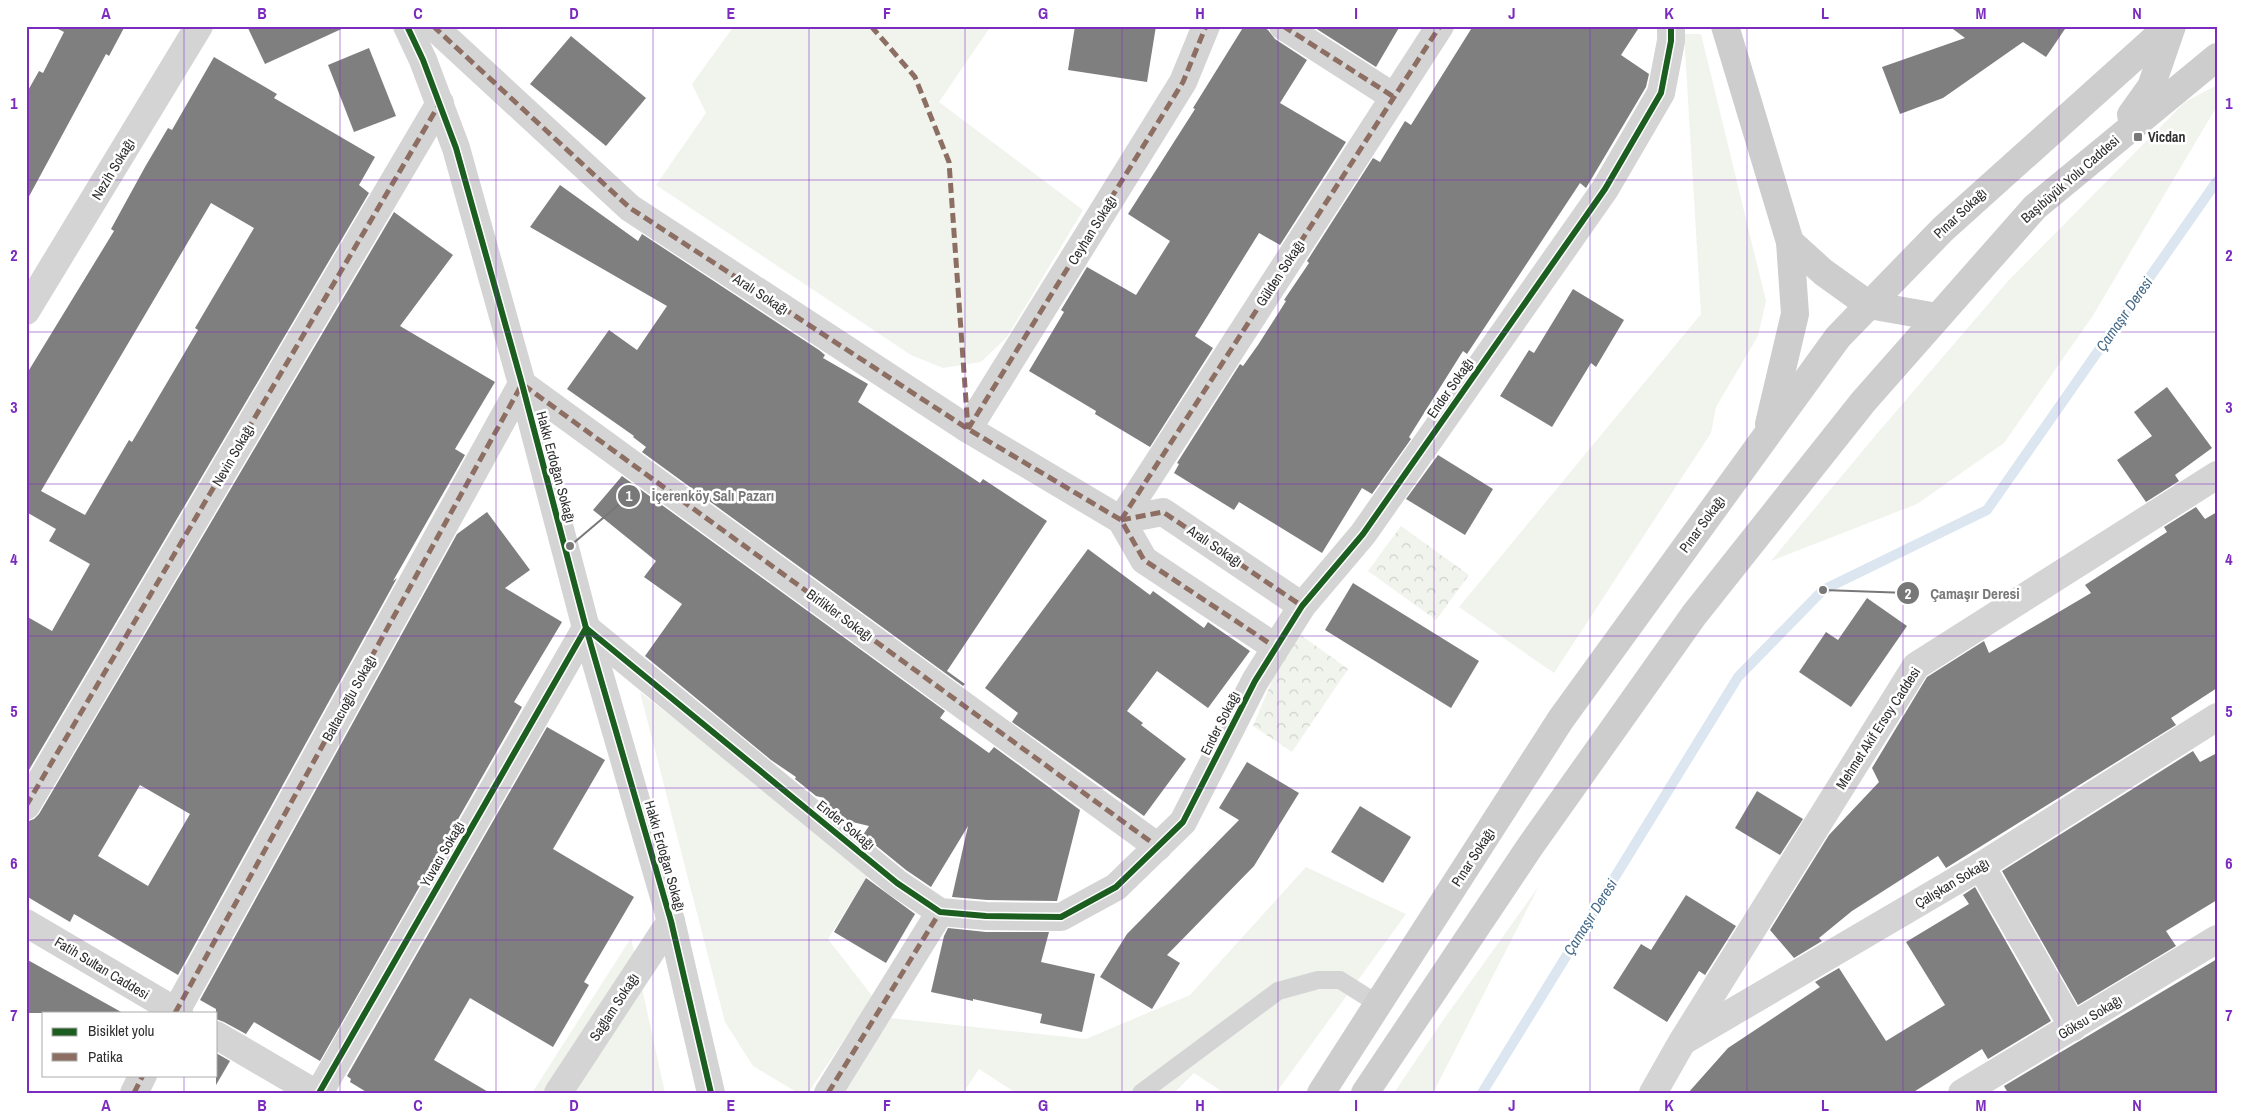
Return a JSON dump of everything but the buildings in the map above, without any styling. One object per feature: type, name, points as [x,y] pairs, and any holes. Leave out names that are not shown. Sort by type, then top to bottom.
[{"type":"main road","points":[[1725,26],[1790,242],[1795,314],[1766,436]]},
{"type":"main road","points":[[2111,142],[2151,87],[2170,26]]},
{"type":"main road","name":"Pınar Sokağı","points":[[1321,1093],[1561,719],[1838,337],[1943,229],[2170,26]]},
{"type":"main road","name":"Başıbüyük Yolu Caddesi","points":[[1937,316],[2034,206],[2217,57]]},
{"type":"main road","points":[[1790,242],[1823,272],[1869,305],[1937,316]]},
{"type":"main road","points":[[1365,1093],[1528,848],[1694,616],[1863,402],[1937,316]]},
{"type":"street","name":"Nezih Sokağı","points":[[26,311],[199,26]]},
{"type":"street","name":"Hakkı Erdoğan Sokağı","points":[[407,26],[440,103],[456,148],[522,384],[586,628],[671,920],[714,1091]]},
{"type":"street","name":"Aralı Sokağı","points":[[433,26],[630,208],[968,429],[1120,520],[1144,560],[1275,647]]},
{"type":"street","name":"Ceyhan Sokağı","points":[[968,429],[1183,82],[1206,26]]},
{"type":"street","points":[[1283,26],[1394,97]]},
{"type":"street","name":"Gülden Sokağı","points":[[1120,520],[1440,26]]},
{"type":"street","name":"Ender Sokağı","points":[[586,628],[897,883],[940,912],[986,916],[1062,917],[1116,887],[1183,822],[1255,681],[1302,606],[1363,534],[1605,189],[1661,93],[1671,41],[1671,26]]},
{"type":"street","name":"Nevin Sokağı","points":[[26,806],[440,103]]},
{"type":"street","name":"Birlikler Sokağı","points":[[522,384],[1158,847]]},
{"type":"street","name":"Baltacıoğlu Sokağı","points":[[177,1012],[522,384]]},
{"type":"street","name":"Mehmet Akif Ersoy Caddesi","points":[[1653,1093],[1682,1042],[1916,666],[2217,474]]},
{"type":"street","name":"Aralı Sokağı","points":[[1120,520],[1163,512],[1302,606]]},
{"type":"street","name":"Yuvacı Sokağı","points":[[319,1093],[586,628]]},
{"type":"street","name":"Çalışkan Sokağı","points":[[1682,1042],[1980,866],[2217,717]]},
{"type":"street","points":[[1980,866],[2074,1027]]},
{"type":"street","points":[[828,1093],[940,912]]},
{"type":"street","name":"Sağlam Sokağı","points":[[558,1093],[671,920]]},
{"type":"street","name":"Fatih Sultan Caddesi","points":[[26,922],[177,1012]]},
{"type":"street","name":"Göksu Sokağı","points":[[1962,1093],[2217,939]]},
{"type":"street","points":[[218,1036],[315,1093]]},
{"type":"street","points":[[134,1093],[142,1076]]},
{"type":"lane","points":[[1140,1093],[1278,991],[1318,980],[1340,980],[1378,1004]]},
{"type":"green space","points":[[734,26],[991,26],[939,102],[1083,210],[1007,337],[981,362],[943,368],[911,355],[656,185],[706,113],[692,84]]},
{"type":"green space","points":[[1684,34],[1701,34],[1766,301],[1758,336],[1716,407],[1711,433],[1554,673],[1459,607],[1701,314]]},
{"type":"green space","points":[[2217,85],[2217,106],[2092,317],[2004,443],[1917,504],[1771,561],[2008,281],[2185,102]]},
{"type":"green space","points":[[1401,526],[1469,575],[1436,620],[1368,571]]},
{"type":"green space","points":[[1298,633],[1348,669],[1292,752],[1253,726],[1279,664]]},
{"type":"green space","points":[[640,692],[870,871],[828,939],[873,997],[808,1093],[798,1093],[753,1066],[725,1022]]},
{"type":"green space","points":[[1306,867],[1406,914],[1276,1093],[1224,1093],[1194,1073],[1174,1093],[1016,1093],[979,1069],[963,1093],[842,1093],[891,1018],[1086,1039],[1190,995]]},
{"type":"green space","points":[[1539,886],[1433,1093],[1394,1093],[1441,1023]]},
{"type":"green space","points":[[631,938],[665,1093],[532,1093]]},
{"type":"waterway","name":"Çamaşır Deresi","points":[[1482,1093],[1738,677],[1823,590],[1987,510],[2217,181]]},
{"type":"marked path","points":[[433,26],[630,208],[968,429],[1121,520],[1144,560],[1275,647]]},
{"type":"marked path","points":[[871,26],[915,77],[949,162],[968,429]]},
{"type":"marked path","points":[[968,429],[1183,82],[1206,26]]},
{"type":"marked path","points":[[1283,26],[1394,97]]},
{"type":"marked path","points":[[1121,520],[1440,26]]},
{"type":"marked path","points":[[26,806],[440,103]]},
{"type":"marked path","points":[[176,1012],[522,384],[1158,847]]},
{"type":"marked path","points":[[1121,520],[1163,512],[1302,606]]},
{"type":"marked path","points":[[828,1093],[940,912]]},
{"type":"marked path","points":[[134,1093],[142,1076]]},
{"type":"cycle path","points":[[407,26],[423,60],[456,148],[522,384],[586,628],[671,921],[711,1093]]},
{"type":"cycle path","points":[[319,1093],[586,628],[897,883],[940,912],[986,916],[1061,917],[1116,887],[1183,822],[1255,681],[1302,606],[1363,534],[1605,189],[1661,93],[1671,41],[1671,26]]},
{"type":"place","name":"Vicdan","points":[[2138,137]]},
{"type":"place","name":"İçerenköy Salı Pazarı","points":[[570,546]]},
{"type":"place","name":"Çamaşır Deresi","points":[[1823,590]]}]
